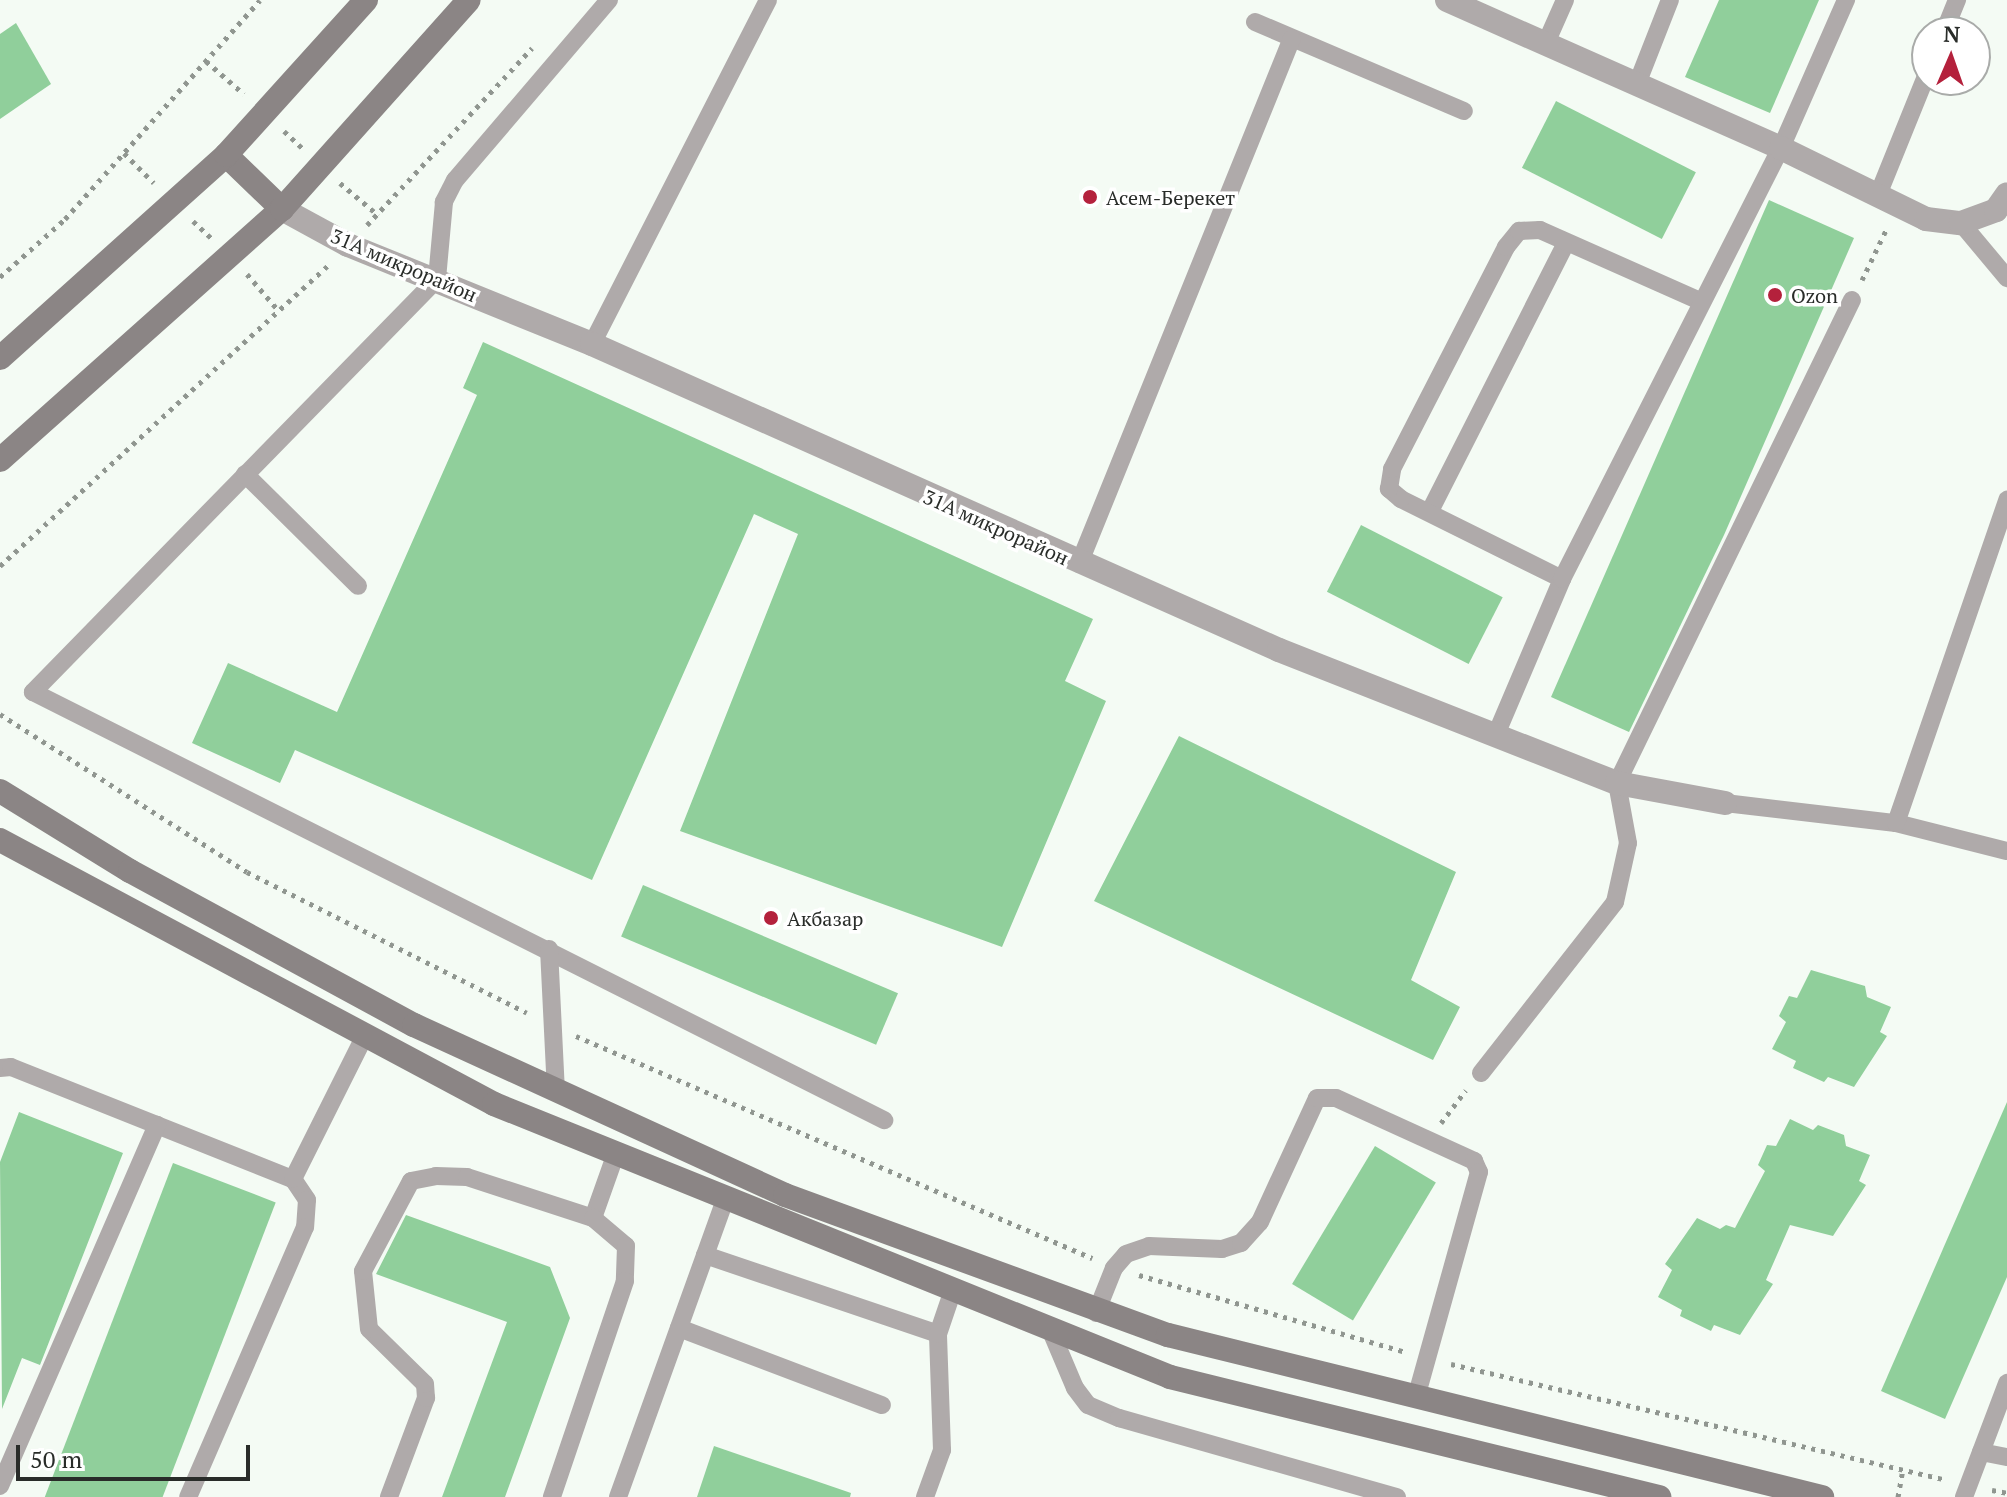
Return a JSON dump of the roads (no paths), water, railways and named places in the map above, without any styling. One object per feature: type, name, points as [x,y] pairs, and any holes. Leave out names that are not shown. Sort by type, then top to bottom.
[{"type":"street","points":[[0,358],[226,155],[366,0]]},
{"type":"street","points":[[0,460],[282,209],[469,0]]},
{"type":"street","points":[[1447,0],[1781,148],[1926,219],[1961,223],[1996,210],[2007,194]]},
{"type":"street","points":[[226,155],[282,209]]},
{"type":"street","name":"31А микрорайон","points":[[282,209],[348,245],[592,344],[1079,564],[1495,737],[1617,783],[1725,803]]},
{"type":"street","points":[[0,791],[130,871],[400,1017],[785,1195],[1096,1313],[1416,1398],[1822,1497]]},
{"type":"street","points":[[0,840],[494,1104],[1170,1377],[1659,1497]]},
{"type":"lane","points":[[609,0],[455,180],[444,202],[437,279],[33,692],[884,1120]]},
{"type":"lane","points":[[592,344],[768,0]]},
{"type":"lane","points":[[1546,43],[1565,0]]},
{"type":"lane","points":[[1637,84],[1670,0]]},
{"type":"lane","points":[[1495,737],[1562,579],[1700,301],[1781,148],[1846,0]]},
{"type":"lane","points":[[1255,22],[1464,111]]},
{"type":"lane","points":[[1079,564],[1292,38]]},
{"type":"lane","points":[[1888,201],[1920,96]]},
{"type":"lane","points":[[1961,223],[2007,278]]},
{"type":"lane","points":[[1562,579],[1389,489],[1399,455],[1506,247],[1519,231],[1540,230],[1565,245],[1700,301]]},
{"type":"lane","points":[[1430,511],[1565,245]]},
{"type":"lane","points":[[1481,1073],[1615,902],[1628,843],[1617,783],[1852,300]]},
{"type":"lane","points":[[245,474],[358,586]]},
{"type":"lane","points":[[1896,823],[2007,500]]},
{"type":"lane","points":[[1725,803],[1896,823],[2007,851]]},
{"type":"lane","points":[[549,949],[556,1090]]},
{"type":"lane","points":[[293,1179],[366,1033]]},
{"type":"lane","points":[[4,1065],[293,1179],[307,1200],[305,1227],[188,1497]]},
{"type":"lane","points":[[1096,1313],[1114,1268],[1126,1254],[1149,1246],[1222,1249],[1241,1243],[1260,1222],[1317,1098],[1336,1098],[1474,1161],[1479,1172],[1416,1398]]},
{"type":"lane","points":[[0,1486],[157,1125]]},
{"type":"lane","points":[[593,1218],[616,1153]]},
{"type":"lane","points":[[389,1497],[426,1398],[425,1384],[369,1329],[363,1271],[411,1181],[467,1177],[593,1218],[626,1246],[625,1281],[552,1497]]},
{"type":"lane","points":[[618,1497],[726,1197]]},
{"type":"lane","points":[[705,1255],[938,1334]]},
{"type":"lane","points":[[925,1497],[942,1450],[938,1334],[953,1290]]},
{"type":"lane","points":[[679,1328],[882,1405]]},
{"type":"lane","points":[[1050,1329],[1075,1388],[1088,1405],[1119,1418],[1397,1497]]},
{"type":"lane","points":[[1967,1491],[2007,1383]]},
{"type":"lane","points":[[1981,1452],[2007,1457]]},
{"type":"place","name":"Асем-Берекет","points":[[1090,197]]},
{"type":"place","name":"Ozon","points":[[1775,295]]},
{"type":"place","name":"Акбазар","points":[[771,918]]}]
